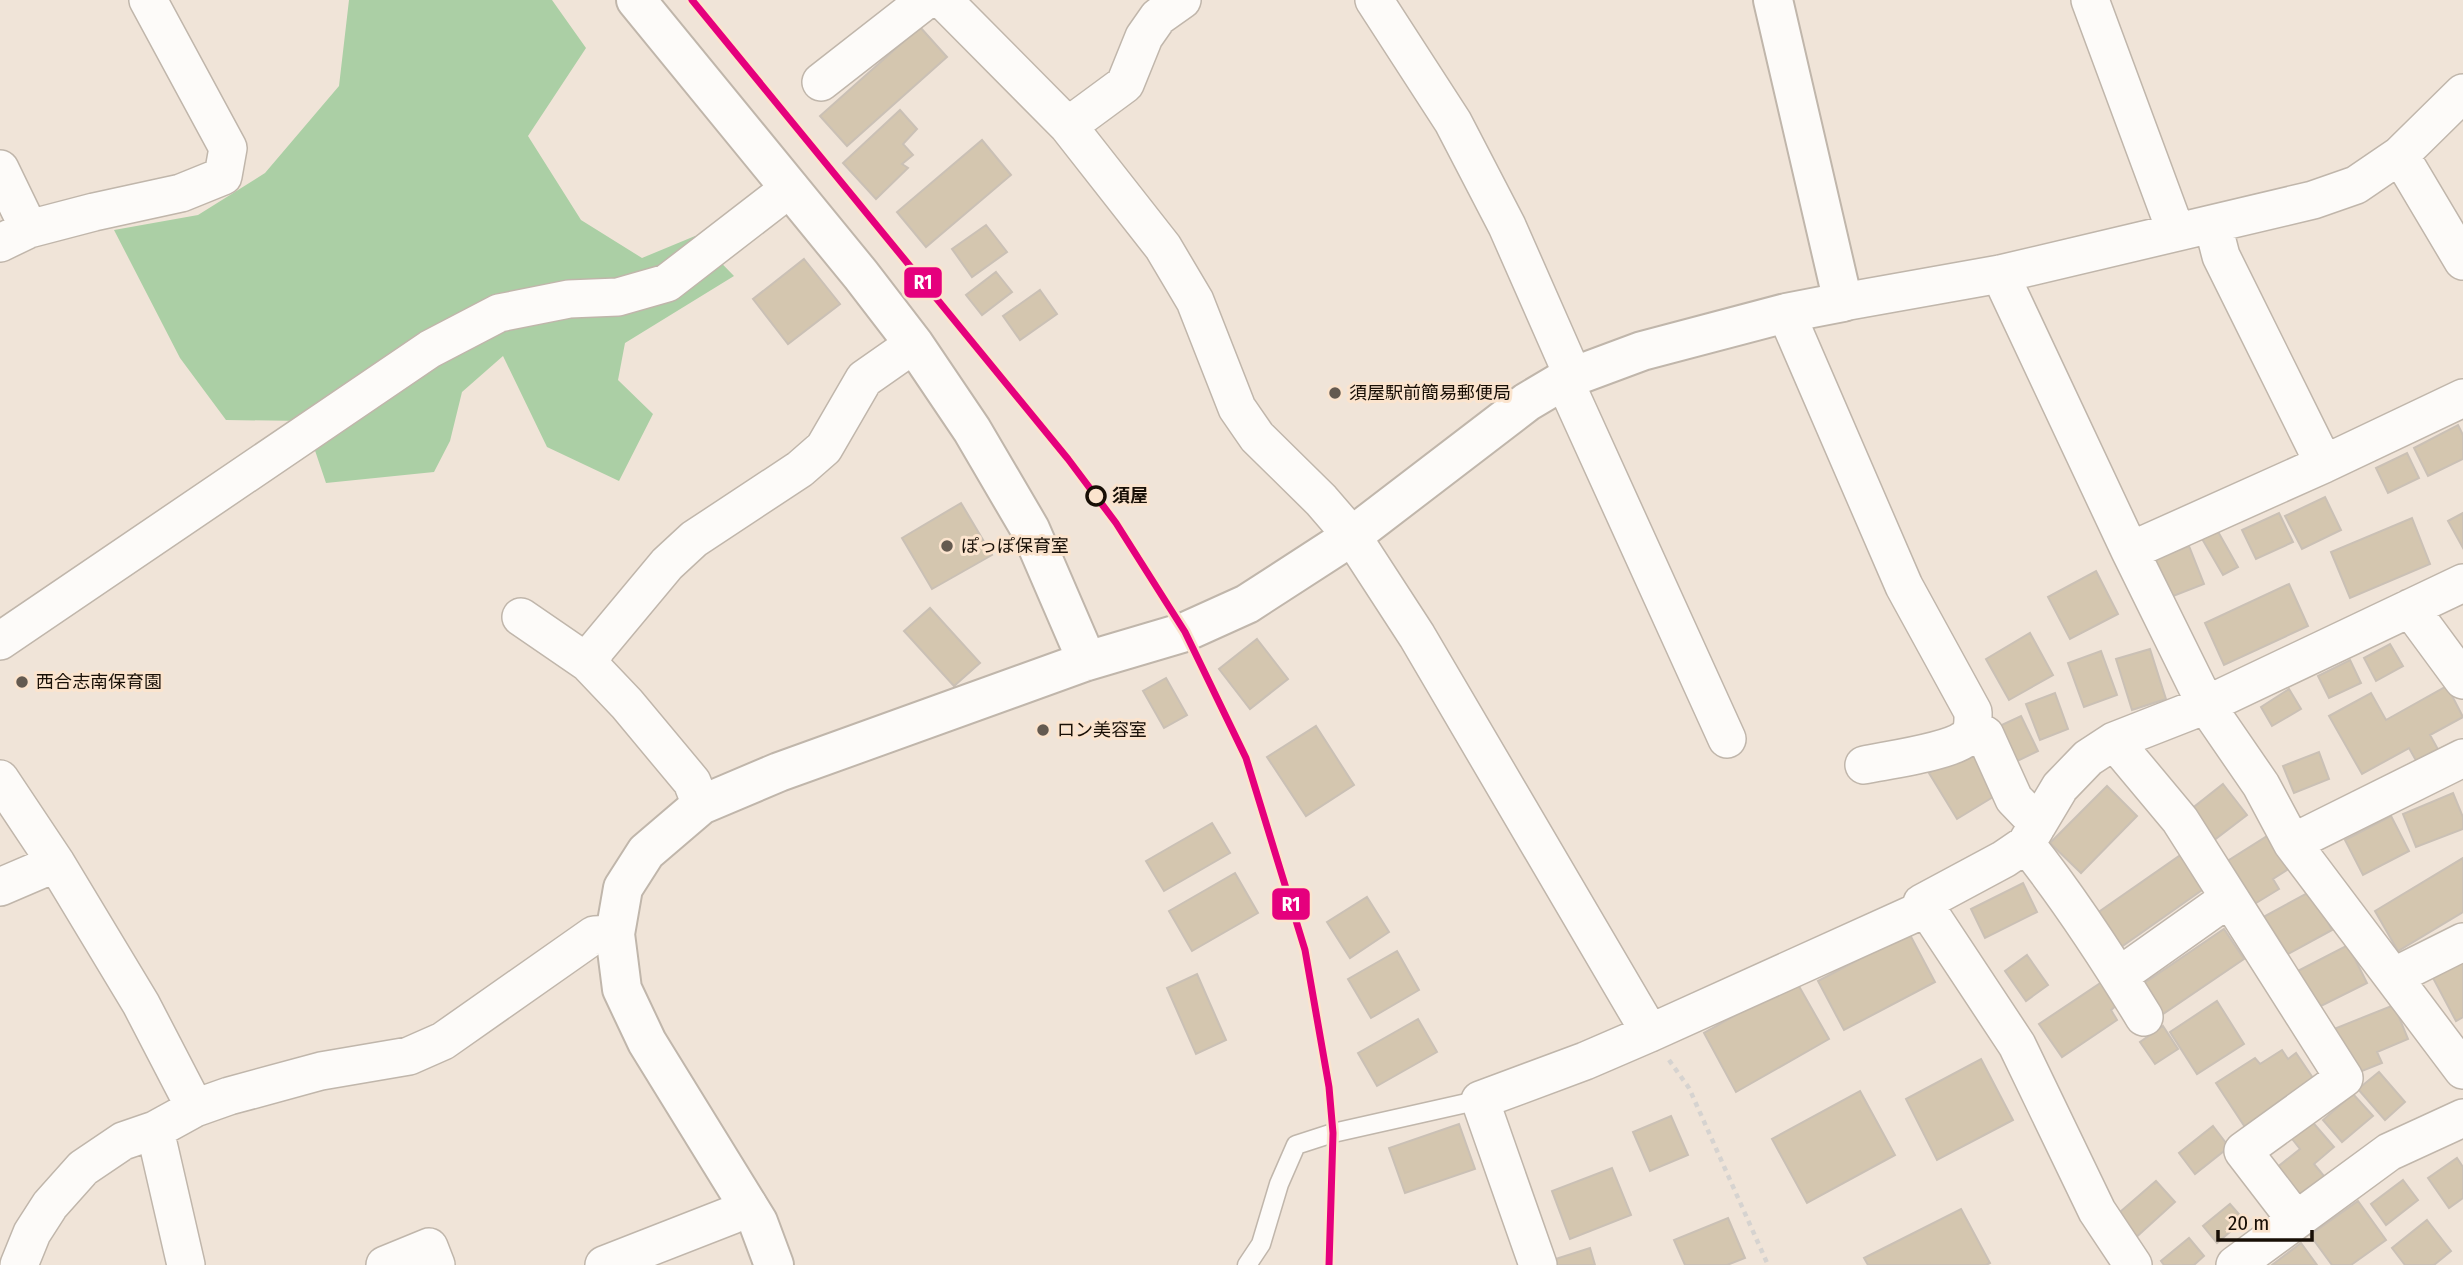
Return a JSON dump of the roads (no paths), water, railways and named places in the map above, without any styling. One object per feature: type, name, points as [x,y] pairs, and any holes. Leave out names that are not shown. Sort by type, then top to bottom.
[{"type":"street","points":[[0,169],[15,236],[94,212],[181,193],[223,176],[228,148],[148,0]]},
{"type":"street","points":[[636,0],[861,275],[914,344],[972,430],[1030,529],[1087,661]]},
{"type":"street","points":[[821,82],[926,0]]},
{"type":"street","points":[[943,0],[1068,126],[1163,247],[1195,301],[1237,408],[1257,437],[1321,500],[1352,536],[1423,647],[1650,1033]]},
{"type":"street","points":[[1068,126],[1125,84],[1144,37],[1158,17],[1182,0]]},
{"type":"street","points":[[1374,0],[1454,122],[1507,226],[1568,378],[1727,739]]},
{"type":"street","points":[[1773,0],[1843,302]]},
{"type":"street","points":[[2090,0],[2176,232]]},
{"type":"street","points":[[774,1265],[758,1222],[647,1042],[622,989],[615,934],[623,888],[646,852],[701,805],[779,772],[1087,661],[1185,632],[1247,604],[1352,536],[1527,402],[1568,378],[1642,351],[1786,313],[2000,274],[2314,200],[2356,184],[2400,155],[2463,93]]},
{"type":"street","points":[[2400,155],[2463,261]]},
{"type":"street","points":[[0,641],[430,349],[499,313],[569,299],[618,297],[667,283],[790,188]]},
{"type":"street","points":[[2213,225],[2221,256],[2324,464]]},
{"type":"street","points":[[2000,274],[2130,551],[2206,705],[2261,785],[2292,843],[2463,1070]]},
{"type":"street","points":[[1786,313],[1904,586],[1973,712],[1973,728],[1966,738],[1948,747],[1864,765]]},
{"type":"street","points":[[588,663],[597,648],[667,564],[694,540],[800,469],[824,448],[864,379],[914,344]]},
{"type":"street","points":[[2130,551],[2463,398]]},
{"type":"street","points":[[1922,910],[1922,903],[2004,859],[2032,834],[2060,787],[2088,758],[2114,741],[2206,705],[2463,583]]},
{"type":"street","points":[[2410,608],[2463,680]]},
{"type":"street","points":[[521,617],[588,663],[627,704],[692,782],[701,805]]},
{"type":"street","points":[[1973,728],[1985,735],[2050,874],[2144,1017]]},
{"type":"street","points":[[2114,741],[2180,820],[2344,1078],[2243,1151],[2297,1220]]},
{"type":"street","points":[[2292,843],[2463,758]]},
{"type":"street","points":[[0,779],[56,863],[141,1004],[195,1108]]},
{"type":"street","points":[[0,887],[56,863]]},
{"type":"street","points":[[2119,976],[2229,898]]},
{"type":"street","points":[[1538,1265],[1480,1100],[1585,1061],[1922,910]]},
{"type":"street","points":[[1922,910],[1933,918],[2017,1045],[2096,1211],[2133,1265]]},
{"type":"street","points":[[19,1265],[32,1233],[50,1205],[83,1168],[123,1141],[155,1130],[195,1108],[229,1096],[321,1072],[409,1056],[443,1041],[594,935],[615,934]]},
{"type":"street","points":[[2393,977],[2463,942]]},
{"type":"street","points":[[2235,1265],[2389,1152],[2463,1118]]},
{"type":"street","points":[[155,1130],[186,1265]]},
{"type":"street","points":[[604,1265],[732,1215],[748,1205]]},
{"type":"street","points":[[385,1265],[429,1247],[436,1265]]},
{"type":"lane","points":[[1247,1265],[1261,1244],[1279,1184],[1296,1145],[1333,1133],[1480,1100]]},
{"type":"place","name":"須屋駅前簡易郵便局","points":[[1335,393]]},
{"type":"place","name":"須屋","points":[[1096,496]]},
{"type":"place","name":"ぽっぽ保育室","points":[[947,546]]},
{"type":"place","name":"西合志南保育園","points":[[22,682]]},
{"type":"place","name":"ロン美容室","points":[[1043,730]]}]
